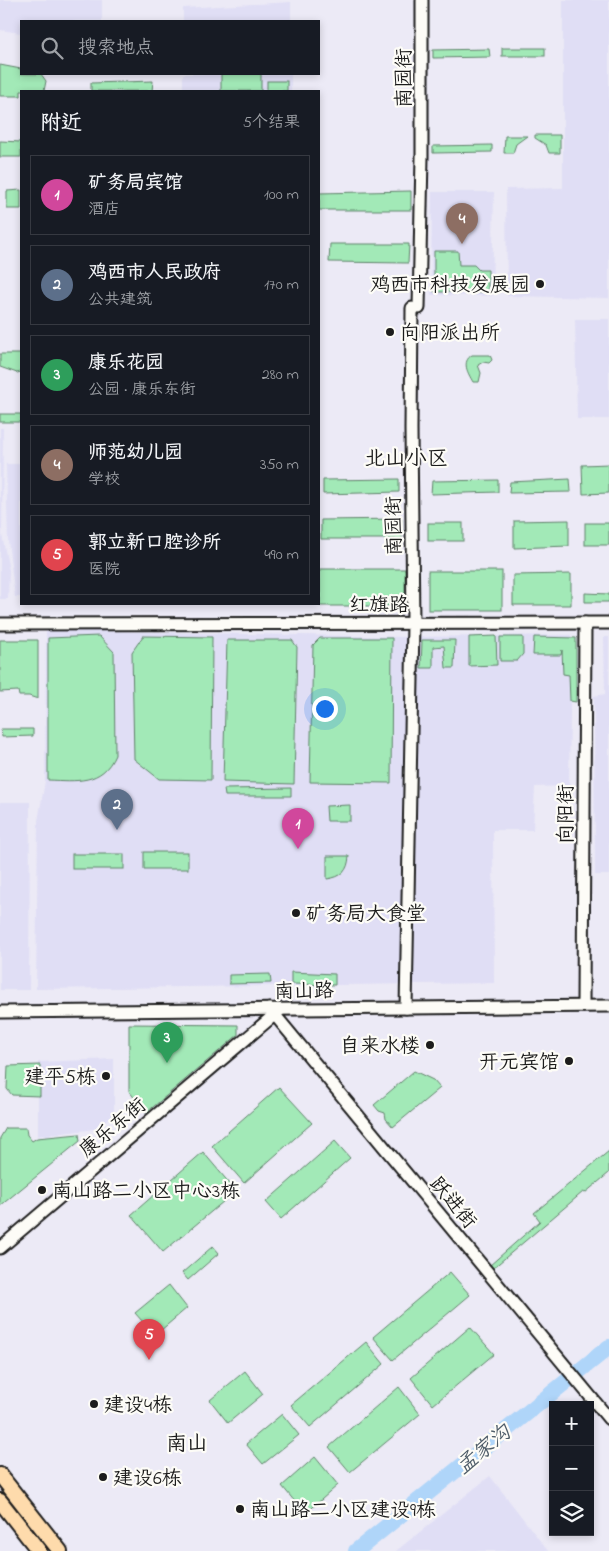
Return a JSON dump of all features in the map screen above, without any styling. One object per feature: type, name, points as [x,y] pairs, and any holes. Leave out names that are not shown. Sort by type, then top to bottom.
[{"type":"main road","points":[[0,1475],[60,1551]]},
{"type":"main road","points":[[0,1502],[39,1551]]},
{"type":"street","name":"南园街","points":[[406,1008],[413,623],[411,429],[422,156],[422,0]]},
{"type":"street","name":"向阳街","points":[[583,1006],[585,623]]},
{"type":"street","name":"红旗路","points":[[0,624],[609,623]]},
{"type":"street","name":"南山路","points":[[0,1012],[275,1011],[609,1006]]},
{"type":"street","name":"康乐东街","points":[[0,1248],[275,1011]]},
{"type":"street","name":"跃进街","points":[[275,1011],[609,1420]]},
{"type":"shaded area","points":[[0,0],[102,0],[102,20],[20,20],[20,33],[0,30]]},
{"type":"shaded area","points":[[563,0],[609,0],[609,298],[507,296],[506,189],[563,188]]},
{"type":"shaded area","points":[[291,2],[291,20],[183,20],[183,8]]},
{"type":"shaded area","points":[[183,75],[291,75],[291,90],[183,90]]},
{"type":"shaded area","points":[[432,192],[494,192],[492,296],[431,295]]},
{"type":"shaded area","points":[[575,319],[609,319],[609,419],[577,419]]},
{"type":"shaded area","points":[[0,428],[3,428],[2,535],[9,570],[8,599],[0,599]]},
{"type":"shaded area","points":[[6,464],[20,464],[20,597],[15,597],[8,541]]},
{"type":"shaded area","points":[[46,630],[408,637],[571,635],[569,786],[535,787],[533,830],[493,830],[494,983],[36,989],[38,821],[45,781]]},
{"type":"shaded area","points":[[604,637],[609,637],[609,875],[595,875],[594,696],[605,694]]},
{"type":"shaded area","points":[[0,802],[30,802],[29,990],[0,990]]},
{"type":"shaded area","points":[[114,1059],[114,1114],[95,1129],[38,1136],[38,1062]]},
{"type":"shaded area","points":[[490,1476],[548,1551],[396,1551]]},
{"type":"green space","points":[[502,48],[545,48],[545,56],[502,56]]},
{"type":"green space","points":[[489,49],[490,57],[433,58],[433,50]]},
{"type":"green space","points":[[0,65],[20,69],[20,75],[42,75],[46,81],[44,90],[20,90],[20,96],[0,96]]},
{"type":"green space","points":[[221,75],[261,75],[261,90],[221,90]]},
{"type":"green space","points":[[153,81],[152,90],[91,90],[91,83]]},
{"type":"green space","points":[[267,81],[287,81],[287,90],[267,90]]},
{"type":"green space","points":[[535,135],[560,135],[560,153],[549,153],[546,145],[535,138]]},
{"type":"green space","points":[[505,136],[527,136],[516,144],[513,153],[504,153]]},
{"type":"green space","points":[[0,141],[20,142],[20,157],[0,157]]},
{"type":"green space","points":[[492,145],[492,152],[433,153],[433,146]]},
{"type":"green space","points":[[20,190],[20,209],[7,209],[7,191]]},
{"type":"green space","points":[[411,191],[411,210],[320,210],[320,193]]},
{"type":"green space","points":[[330,244],[409,244],[408,263],[329,262]]},
{"type":"green space","points":[[434,251],[458,251],[459,265],[474,265],[479,270],[488,270],[488,292],[434,292]]},
{"type":"green space","points":[[0,354],[20,354],[20,372],[0,367]]},
{"type":"green space","points":[[472,355],[490,355],[492,360],[489,363],[483,362],[478,365],[481,373],[479,382],[473,382],[466,368],[467,361]]},
{"type":"green space","points":[[0,414],[20,414],[20,422],[0,422]]},
{"type":"green space","points":[[609,464],[609,493],[583,494],[582,465]]},
{"type":"green space","points":[[399,479],[399,492],[323,494],[323,480]]},
{"type":"green space","points":[[570,479],[571,492],[509,493],[510,482]]},
{"type":"green space","points":[[498,480],[498,492],[431,494],[432,481]]},
{"type":"green space","points":[[402,519],[402,539],[321,539],[321,520]]},
{"type":"green space","points":[[569,520],[569,546],[514,548],[514,521]]},
{"type":"green space","points":[[428,523],[463,523],[463,541],[428,541]]},
{"type":"green space","points":[[585,523],[609,523],[609,545],[585,545]]},
{"type":"green space","points":[[320,569],[405,569],[405,606],[320,606]]},
{"type":"green space","points":[[428,571],[502,571],[502,610],[428,610]]},
{"type":"green space","points":[[571,574],[571,605],[513,605],[513,575]]},
{"type":"green space","points":[[585,593],[609,594],[609,602],[585,602]]},
{"type":"green space","points":[[99,636],[114,652],[115,755],[110,765],[103,772],[87,779],[68,781],[48,780],[48,638]]},
{"type":"green space","points":[[143,636],[212,637],[211,780],[159,779],[134,759],[132,652]]},
{"type":"green space","points":[[496,636],[497,665],[469,666],[469,637]]},
{"type":"green space","points":[[500,637],[523,637],[523,654],[517,661],[500,661]]},
{"type":"green space","points":[[534,637],[576,638],[576,702],[570,701],[569,675],[563,674],[562,650],[561,655],[533,655]]},
{"type":"green space","points":[[320,638],[392,638],[391,783],[310,782],[313,645]]},
{"type":"green space","points":[[0,640],[38,640],[38,699],[29,696],[19,696],[18,691],[0,692]]},
{"type":"green space","points":[[227,640],[292,640],[297,647],[294,784],[223,782]]},
{"type":"green space","points":[[422,640],[455,640],[454,668],[446,668],[444,646],[433,647],[433,668],[421,668]]},
{"type":"green space","points":[[1,729],[33,729],[33,736],[2,737]]},
{"type":"green space","points":[[291,788],[291,796],[225,796],[224,789]]},
{"type":"green space","points":[[350,805],[350,821],[327,821],[326,806]]},
{"type":"green space","points":[[144,852],[188,852],[188,869],[144,869]]},
{"type":"green space","points":[[72,854],[124,854],[124,869],[72,869]]},
{"type":"green space","points":[[327,856],[349,856],[346,869],[337,877],[327,879]]},
{"type":"green space","points":[[291,972],[335,974],[335,985],[291,984]]},
{"type":"green space","points":[[270,974],[271,983],[229,984],[229,975]]},
{"type":"green space","points":[[129,1024],[238,1025],[238,1035],[146,1113],[129,1091]]},
{"type":"green space","points":[[40,1065],[40,1096],[12,1095],[7,1089],[8,1066]]},
{"type":"green space","points":[[414,1071],[433,1080],[440,1088],[393,1127],[386,1119],[385,1113],[379,1111],[374,1105]]},
{"type":"green space","points":[[279,1087],[312,1123],[244,1183],[212,1146]]},
{"type":"green space","points":[[6,1128],[26,1128],[27,1135],[32,1141],[37,1138],[79,1134],[80,1141],[0,1206],[0,1138]]},
{"type":"green space","points":[[335,1141],[350,1158],[281,1219],[266,1202]]},
{"type":"green space","points":[[609,1151],[609,1173],[585,1193],[583,1192],[492,1269],[489,1266],[540,1221],[534,1213]]},
{"type":"green space","points":[[203,1152],[236,1191],[163,1252],[131,1215]]},
{"type":"green space","points":[[213,1246],[219,1253],[188,1280],[182,1273]]},
{"type":"green space","points":[[450,1272],[470,1295],[393,1360],[373,1337]]},
{"type":"green space","points":[[169,1285],[187,1308],[160,1331],[150,1330],[135,1313]]},
{"type":"green space","points":[[470,1327],[494,1354],[433,1405],[411,1378]]},
{"type":"green space","points":[[366,1342],[384,1364],[310,1427],[291,1405]]},
{"type":"green space","points":[[245,1371],[263,1394],[228,1423],[210,1400]]},
{"type":"green space","points":[[399,1387],[420,1414],[350,1472],[329,1447]]},
{"type":"green space","points":[[282,1414],[299,1435],[263,1464],[246,1444]]},
{"type":"green space","points":[[315,1457],[338,1485],[305,1514],[282,1486]]},
{"type":"waterway","name":"孟家沟","points":[[356,1551],[609,1347]]},
{"type":"place","name":"师范幼儿园","points":[[462,244]]},
{"type":"place","name":"鸡西市科技发展园","points":[[540,284]]},
{"type":"place","name":"向阳派出所","points":[[390,332]]},
{"type":"place","name":"鸡西市人民政府","points":[[117,830]]},
{"type":"place","name":"矿务局宾馆","points":[[298,849]]},
{"type":"place","name":"矿务局大食堂","points":[[296,913]]},
{"type":"place","name":"自来水楼","points":[[430,1045]]},
{"type":"place","name":"开元宾馆","points":[[569,1061]]},
{"type":"place","name":"康乐花园","points":[[167,1063]]},
{"type":"place","name":"建平5栋","points":[[106,1076]]},
{"type":"place","name":"南山路二小区中心3栋","points":[[42,1190]]},
{"type":"place","name":"郭立新口腔诊所","points":[[149,1360]]},
{"type":"place","name":"建设4栋","points":[[94,1404]]},
{"type":"place","name":"建设6栋","points":[[103,1477]]},
{"type":"place","name":"南山路二小区建设9栋","points":[[240,1509]]},
{"type":"district","name":"北山小区","points":[[406,458]]},
{"type":"district","name":"南山","points":[[187,1443]]}]
